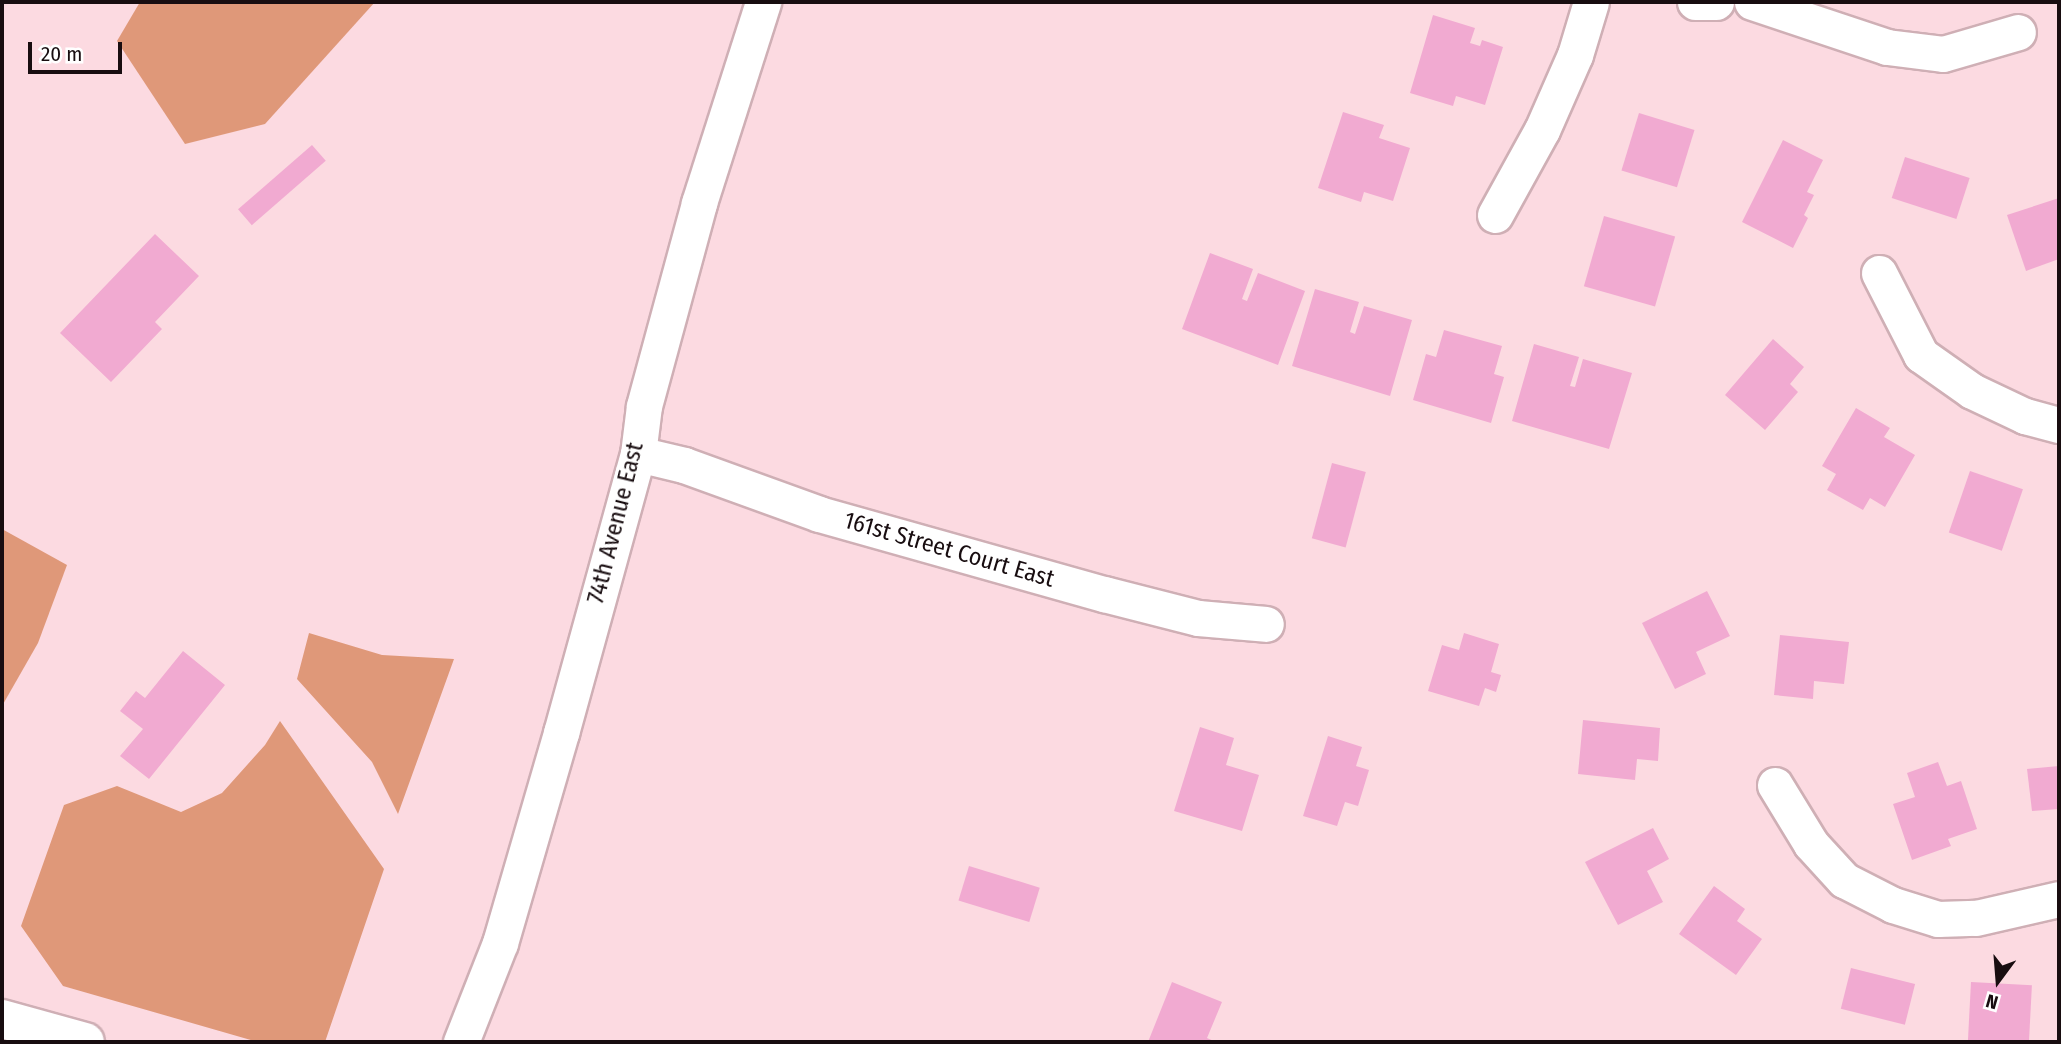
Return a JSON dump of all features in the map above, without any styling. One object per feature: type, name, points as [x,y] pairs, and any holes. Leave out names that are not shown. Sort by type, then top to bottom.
[{"type":"main road","points":[[2,1019],[85,1042]]},
{"type":"street","name":"74th Avenue East","points":[[461,1042],[500,943],[638,454],[644,406],[699,204],[763,2]]},
{"type":"street","points":[[1495,215],[1542,130],[1575,55],[1591,2]]},
{"type":"street","points":[[1695,2],[1716,2]]},
{"type":"street","points":[[1752,2],[1887,47],[1943,54],[2018,32]]},
{"type":"street","points":[[1879,273],[1921,355],[1972,391],[2025,416],[2059,425]]},
{"type":"street","name":"161st Street Court East","points":[[638,454],[684,465],[819,514],[1091,590],[1198,618],[1266,624]]},
{"type":"street","points":[[1775,785],[1811,844],[1844,880],[1893,905],[1938,919],[1976,918],[2059,899]]},
{"type":"shaded area","points":[[140,2],[375,2],[265,124],[185,144],[117,41]]},
{"type":"shaded area","points":[[2,529],[67,565],[38,643],[2,706]]},
{"type":"shaded area","points":[[309,633],[382,655],[454,659],[398,814],[372,762],[297,679]]},
{"type":"shaded area","points":[[280,721],[384,869],[325,1042],[258,1042],[63,986],[21,926],[64,805],[117,786],[181,812],[222,793],[265,745]]},
{"type":"building","points":[[1433,15],[1475,28],[1470,43],[1480,46],[1482,40],[1503,47],[1485,105],[1456,96],[1453,106],[1410,93]]},
{"type":"building","points":[[1343,112],[1384,125],[1379,138],[1410,148],[1393,201],[1364,192],[1361,202],[1318,188]]},
{"type":"building","points":[[1639,113],[1694,130],[1677,187],[1621,170]]},
{"type":"building","points":[[1783,140],[1823,160],[1807,192],[1814,195],[1804,215],[1808,218],[1793,248],[1742,222]]},
{"type":"building","points":[[312,145],[326,161],[252,225],[238,209]]},
{"type":"building","points":[[1905,157],[1970,178],[1956,219],[1892,198]]},
{"type":"building","points":[[2059,198],[2059,259],[2026,271],[2007,215]]},
{"type":"building","points":[[1604,216],[1675,236],[1655,307],[1584,286]]},
{"type":"building","points":[[155,234],[199,276],[155,322],[162,329],[111,382],[60,333]]},
{"type":"building","points":[[1210,253],[1253,269],[1242,299],[1247,301],[1258,273],[1305,291],[1278,365],[1182,329]]},
{"type":"building","points":[[1315,289],[1359,302],[1350,332],[1355,334],[1364,306],[1412,320],[1390,396],[1292,366]]},
{"type":"building","points":[[1444,330],[1502,346],[1494,374],[1504,377],[1491,423],[1413,400],[1426,354],[1436,357]]},
{"type":"building","points":[[1773,339],[1804,367],[1790,384],[1798,392],[1765,430],[1725,395]]},
{"type":"building","points":[[1534,344],[1579,357],[1570,386],[1575,387],[1583,359],[1632,373],[1609,449],[1512,421]]},
{"type":"building","points":[[1856,408],[1890,428],[1884,437],[1915,455],[1885,507],[1870,498],[1863,510],[1827,490],[1836,474],[1822,466]]},
{"type":"building","points":[[1332,463],[1366,472],[1346,547],[1312,538]]},
{"type":"building","points":[[1970,471],[2023,489],[2002,551],[1949,532]]},
{"type":"building","points":[[1707,591],[1730,636],[1696,652],[1706,674],[1675,689],[1642,623]]},
{"type":"building","points":[[1464,633],[1499,644],[1491,672],[1501,675],[1496,692],[1485,688],[1479,706],[1428,691],[1442,645],[1459,650]]},
{"type":"building","points":[[1780,635],[1849,642],[1844,684],[1814,681],[1813,699],[1774,695]]},
{"type":"building","points":[[183,651],[225,685],[149,779],[120,756],[143,729],[120,711],[136,691],[145,698]]},
{"type":"building","points":[[1583,720],[1660,728],[1658,761],[1637,759],[1635,780],[1578,774]]},
{"type":"building","points":[[1200,727],[1234,738],[1226,765],[1259,775],[1242,831],[1174,811]]},
{"type":"building","points":[[1328,736],[1362,747],[1356,766],[1369,770],[1358,806],[1345,802],[1337,826],[1303,816]]},
{"type":"building","points":[[1938,762],[1947,786],[1961,781],[1977,829],[1948,839],[1951,846],[1912,860],[1893,804],[1915,797],[1907,773]]},
{"type":"building","points":[[2059,766],[2059,809],[2032,811],[2027,769]]},
{"type":"building","points":[[1653,828],[1669,859],[1647,871],[1663,902],[1618,925],[1585,862]]},
{"type":"building","points":[[969,866],[1040,888],[1029,922],[958,900]]},
{"type":"building","points":[[1714,886],[1745,909],[1737,921],[1762,939],[1736,975],[1679,934]]},
{"type":"building","points":[[1851,968],[1915,984],[1905,1025],[1841,1009]]},
{"type":"building","points":[[1172,982],[1222,1002],[1207,1038],[1216,1042],[1148,1042]]},
{"type":"building","points":[[1971,982],[2032,985],[2029,1042],[1968,1042]]}]
